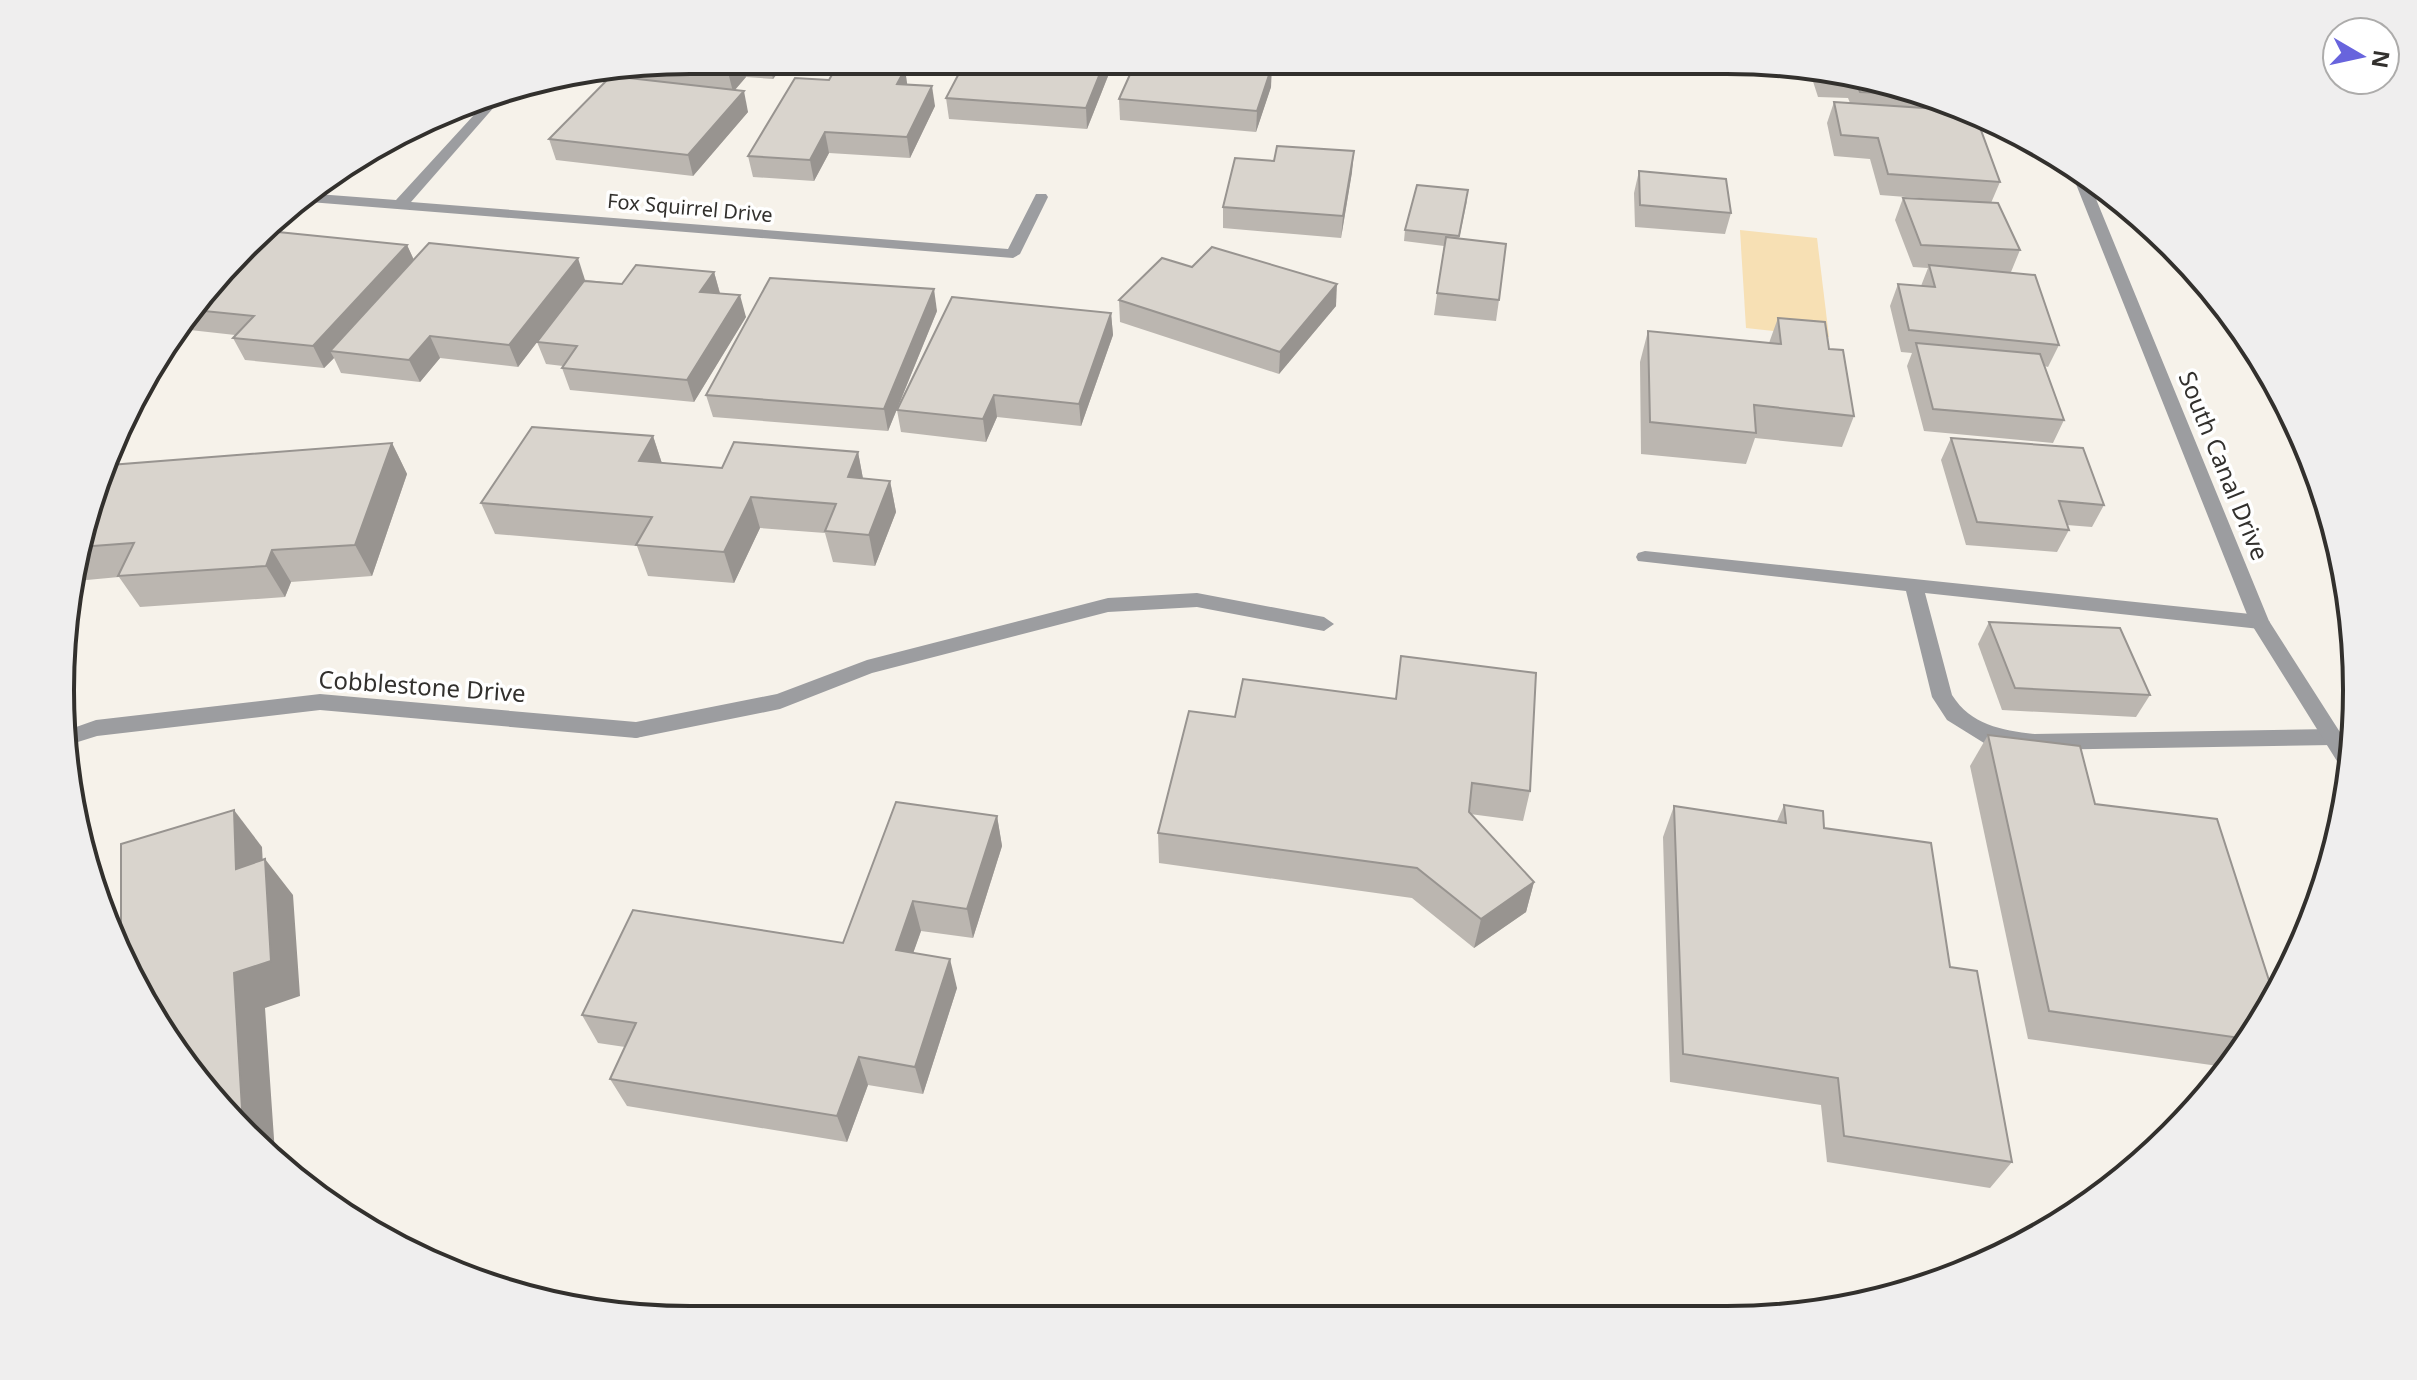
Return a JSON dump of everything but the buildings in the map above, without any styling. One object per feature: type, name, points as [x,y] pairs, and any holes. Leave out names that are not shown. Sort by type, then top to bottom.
[{"type":"street","points":[[400,205],[487,109]]},
{"type":"street","name":"South Canal Drive","points":[[2085,189],[2260,622],[2340,749]]},
{"type":"street","name":"Fox Squirrel Drive","points":[[319,198],[1013,254],[1041,197]]},
{"type":"street","points":[[1645,557],[2260,622]]},
{"type":"street","points":[[1914,585],[1942,697],[1954,715],[1971,728],[1991,737],[2034,742],[2332,737]]},
{"type":"street","name":"Cobblestone Drive","points":[[75,735],[96,728],[320,702],[636,730],[780,701],[867,667],[1108,605],[1197,600],[1324,624]]},
{"type":"shaded area","points":[[1740,230],[1817,238],[1829,337],[1746,328]]}]
